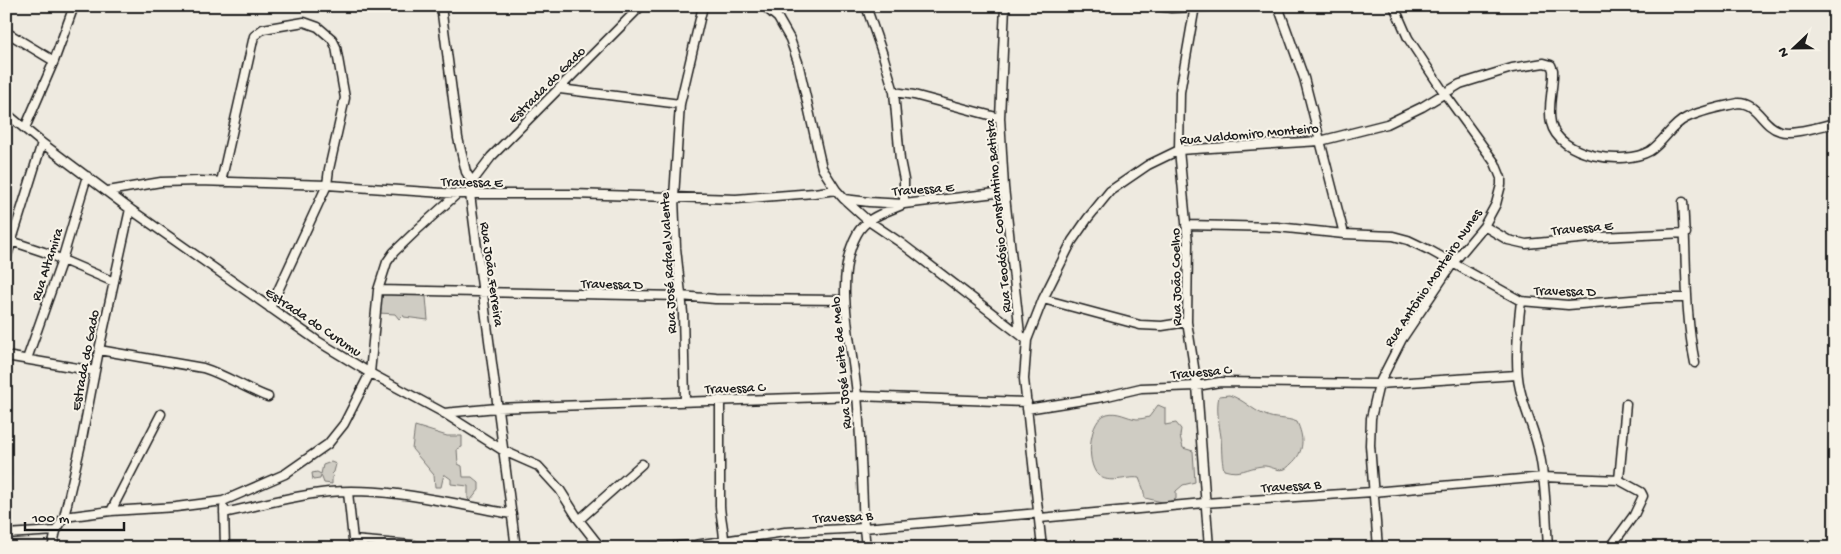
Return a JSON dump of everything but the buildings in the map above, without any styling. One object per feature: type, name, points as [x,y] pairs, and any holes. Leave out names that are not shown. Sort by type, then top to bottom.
[{"type":"street","points":[[25,128],[54,61],[74,6]]},
{"type":"street","points":[[441,6],[458,138],[466,172],[472,182]]},
{"type":"street","name":"Estrada do Gado","points":[[472,182],[497,151],[560,90],[641,6]]},
{"type":"street","name":"Rua José Rafael Valente","points":[[685,402],[681,296],[676,248],[674,197],[680,104],[703,6]]},
{"type":"street","points":[[764,6],[778,18],[790,39],[798,62],[822,168],[836,190],[867,220],[901,243],[1027,340],[1024,379],[1042,548]]},
{"type":"street","points":[[866,6],[894,92],[900,160],[904,180],[904,204],[867,220]]},
{"type":"street","name":"Rua Teodósio Constantino Batista","points":[[1005,6],[1000,118],[1004,192],[1020,334]]},
{"type":"street","points":[[1157,6],[1171,8],[1224,6]]},
{"type":"street","points":[[1278,6],[1304,78],[1344,234]]},
{"type":"street","name":"Rua Antônio Monteiro Nunes","points":[[1378,548],[1370,445],[1371,418],[1379,384],[1402,338],[1453,263],[1484,226],[1500,193],[1501,178],[1495,164],[1408,38],[1394,6]]},
{"type":"street","name":"Rua João Coelho","points":[[1195,7],[1180,92],[1179,150],[1188,243],[1187,322],[1197,386],[1208,548]]},
{"type":"street","points":[[221,182],[250,46],[254,36],[260,30],[298,22],[318,27],[332,40],[339,55],[345,98],[327,185],[270,308]]},
{"type":"street","points":[[6,32],[54,61]]},
{"type":"street","name":"Rua Valdomiro Monteiro","points":[[1027,340],[1043,299],[1072,242],[1088,218],[1110,191],[1148,165],[1179,150],[1320,141],[1387,124],[1445,94],[1460,84],[1505,70],[1536,64],[1549,64],[1552,67],[1550,115],[1551,124],[1556,135],[1572,148],[1610,158],[1628,158],[1645,153],[1658,145],[1676,125],[1686,118],[1738,103],[1752,107],[1771,126],[1780,131],[1794,131],[1835,123]]},
{"type":"street","points":[[560,90],[680,104]]},
{"type":"street","points":[[894,92],[914,95],[1000,118]]},
{"type":"street","name":"Estrada do Curumu","points":[[6,113],[42,143],[130,209],[319,342],[370,373],[444,412],[504,451],[527,460],[543,470],[560,490],[579,520],[601,548]]},
{"type":"street","points":[[6,259],[9,240],[42,143]]},
{"type":"street","name":"Rua Altamira","points":[[27,359],[62,260],[87,176]]},
{"type":"street","name":"Travessa E","points":[[108,191],[161,182],[199,181],[327,185],[457,194],[736,199],[836,190]]},
{"type":"street","name":"Rua João Ferreira","points":[[472,182],[470,194],[516,548]]},
{"type":"street","name":"Travessa E","points":[[844,199],[904,204],[1004,192]]},
{"type":"street","points":[[64,517],[111,511],[223,502],[284,474],[328,444],[344,424],[370,373],[378,290],[387,262],[394,252],[457,194]]},
{"type":"street","points":[[1683,202],[1686,233],[1686,298],[1695,363]]},
{"type":"street","name":"Estrada do Gado","points":[[52,548],[56,531],[64,517],[130,209]]},
{"type":"street","name":"Rua José Leite de Melo","points":[[866,548],[857,396],[846,300],[847,264],[850,251],[858,232],[867,220]]},
{"type":"street","name":"Travessa D","points":[[1186,225],[1277,227],[1344,234],[1393,236],[1408,240],[1521,301],[1568,305],[1656,298],[1686,298]]},
{"type":"street","name":"Travessa E","points":[[1484,226],[1508,240],[1526,244],[1600,237],[1686,233]]},
{"type":"street","points":[[9,240],[114,282]]},
{"type":"street","name":"Travessa D","points":[[378,290],[681,296],[715,299],[846,300]]},
{"type":"street","points":[[1043,299],[1140,325],[1162,326],[1187,322]]},
{"type":"street","points":[[1521,301],[1517,375],[1524,406],[1540,454],[1548,548]]},
{"type":"street","points":[[99,350],[203,368],[268,397]]},
{"type":"street","points":[[6,356],[95,371]]},
{"type":"street","name":"Travessa C","points":[[444,412],[497,408],[857,396],[1027,405],[1102,397],[1141,388],[1197,386],[1220,382],[1379,384],[1517,375]]},
{"type":"street","points":[[720,400],[720,506],[725,544]]},
{"type":"street","points":[[1610,548],[1634,515],[1643,496],[1640,492],[1619,480],[1626,404]]},
{"type":"street","points":[[111,511],[161,414]]},
{"type":"street","points":[[579,520],[642,464]]},
{"type":"street","name":"Travessa B","points":[[649,548],[725,544],[785,532],[1373,492],[1543,477],[1619,480]]},
{"type":"street","points":[[224,513],[330,492],[363,491],[420,498],[512,514]]},
{"type":"street","points":[[348,492],[353,544],[446,548]]},
{"type":"street","points":[[223,502],[226,548]]},
{"type":"street","points":[[6,534],[56,531]]},
{"type":"shaded area","points":[[414,292],[421,293],[422,296],[426,297],[428,320],[404,317],[403,315],[399,319],[395,314],[379,313],[380,293],[413,295]]},
{"type":"shaded area","points":[[6,394],[13,400],[13,476],[6,477]]},
{"type":"shaded area","points":[[1229,395],[1269,417],[1297,422],[1302,439],[1301,449],[1296,459],[1287,468],[1279,470],[1262,466],[1239,471],[1224,470],[1218,406],[1219,396]]},
{"type":"shaded area","points":[[1158,405],[1165,408],[1165,425],[1176,423],[1181,429],[1180,436],[1183,448],[1193,451],[1195,482],[1183,485],[1176,491],[1176,499],[1166,503],[1145,498],[1139,478],[1112,480],[1102,478],[1094,469],[1090,451],[1093,432],[1101,418],[1111,413],[1137,419],[1149,417]]},
{"type":"shaded area","points":[[415,426],[447,436],[462,436],[462,447],[457,449],[458,464],[462,466],[463,477],[472,477],[479,483],[479,490],[470,501],[468,499],[468,486],[451,484],[451,479],[444,474],[441,487],[435,487],[434,475],[412,449]]},
{"type":"shaded area","points":[[331,462],[336,464],[332,474],[334,476],[332,477],[332,484],[324,483],[321,475],[320,479],[313,480],[312,473],[317,472],[321,474],[323,465]]}]
